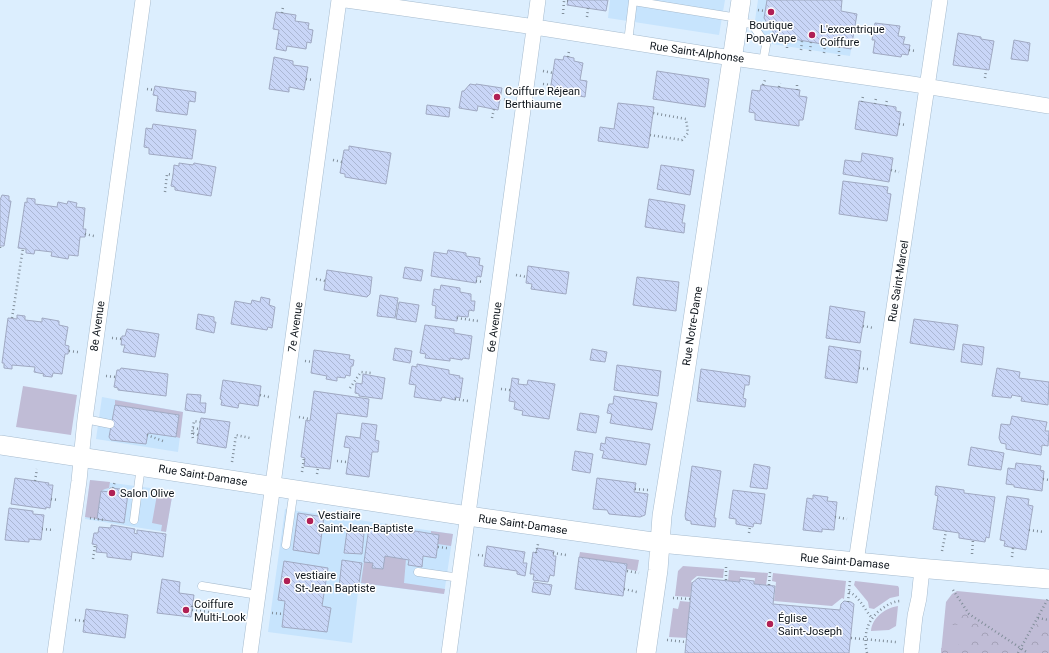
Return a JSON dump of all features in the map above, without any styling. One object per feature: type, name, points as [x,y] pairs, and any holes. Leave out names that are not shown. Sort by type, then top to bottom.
[{"type":"street","name":"8e Avenue","points":[[55,653],[80,481],[84,419],[143,0]]},
{"type":"street","name":"7e Avenue","points":[[250,653],[339,0]]},
{"type":"street","name":"Rue Saint-Alphonse","points":[[346,0],[927,86],[1049,106]]},
{"type":"street","name":"6e Avenue","points":[[449,653],[538,0]]},
{"type":"street","name":"Rue Saint-Marcel","points":[[853,570],[940,0]]},
{"type":"street","name":"Rue Notre-Dame","points":[[646,653],[662,516],[687,361],[739,13]]},
{"type":"street","name":"Rue Saint-Damase","points":[[0,445],[468,516],[853,570],[922,569],[1049,579]]},
{"type":"street","points":[[912,653],[915,616],[919,598],[922,569]]},
{"type":"lane","points":[[628,42],[633,0],[739,13],[752,24],[765,43],[764,62]]},
{"type":"lane","points":[[84,419],[110,424]]},
{"type":"lane","points":[[134,520],[141,466]]},
{"type":"lane","points":[[286,545],[294,489]]},
{"type":"lane","points":[[418,572],[460,578]]},
{"type":"lane","points":[[202,586],[258,595]]},
{"type":"path","points":[[563,14],[564,1],[568,1]]},
{"type":"path","points":[[282,13],[283,7]]},
{"type":"path","points":[[587,17],[588,8]]},
{"type":"path","points":[[786,48],[787,38]]},
{"type":"path","points":[[801,50],[802,41]]},
{"type":"path","points":[[810,51],[811,42]]},
{"type":"path","points":[[824,53],[826,45]]},
{"type":"path","points":[[839,47],[839,56]]},
{"type":"path","points":[[909,50],[919,52]]},
{"type":"path","points":[[568,57],[569,51]]},
{"type":"path","points":[[985,78],[986,70]]},
{"type":"path","points":[[543,71],[553,73]]},
{"type":"path","points":[[764,85],[765,80]]},
{"type":"path","points":[[541,84],[551,85]]},
{"type":"path","points":[[797,85],[797,90]]},
{"type":"path","points":[[862,96],[862,102]]},
{"type":"path","points":[[875,104],[876,98]]},
{"type":"path","points":[[886,106],[887,99]]},
{"type":"path","points":[[492,118],[494,109]]},
{"type":"path","points":[[650,135],[682,140],[688,133],[686,119],[653,114]]},
{"type":"path","points":[[331,160],[342,162]]},
{"type":"path","points":[[891,170],[900,172]]},
{"type":"path","points":[[165,192],[167,174],[173,175]]},
{"type":"path","points":[[12,318],[23,248]]},
{"type":"path","points":[[515,275],[527,277]]},
{"type":"path","points":[[315,279],[325,281]]},
{"type":"path","points":[[457,318],[479,321],[478,328]]},
{"type":"path","points":[[863,326],[876,328]]},
{"type":"path","points":[[108,337],[122,339]]},
{"type":"path","points":[[859,368],[870,369]]},
{"type":"path","points":[[350,388],[354,385],[361,372],[371,373],[371,375]]},
{"type":"path","points":[[499,389],[510,390]]},
{"type":"path","points":[[296,416],[310,419]]},
{"type":"path","points":[[193,439],[192,433],[194,421],[200,422]]},
{"type":"path","points":[[193,428],[199,430]]},
{"type":"path","points":[[192,433],[198,435]]},
{"type":"path","points":[[148,435],[163,441]]},
{"type":"path","points":[[232,462],[236,435],[250,438]]},
{"type":"path","points":[[302,472],[304,458]]},
{"type":"path","points":[[337,461],[347,462]]},
{"type":"path","points":[[317,474],[318,468]]},
{"type":"path","points":[[35,481],[37,469]]},
{"type":"path","points":[[1043,479],[1049,480]]},
{"type":"path","points":[[113,488],[115,480]]},
{"type":"path","points":[[635,489],[652,491]]},
{"type":"path","points":[[51,499],[58,500]]},
{"type":"path","points":[[83,517],[104,520]]},
{"type":"path","points":[[835,517],[847,519]]},
{"type":"path","points":[[386,529],[387,522]]},
{"type":"path","points":[[401,532],[402,524]]},
{"type":"path","points":[[749,534],[750,526]]},
{"type":"path","points":[[42,529],[54,530]]},
{"type":"path","points":[[335,529],[354,532]]},
{"type":"path","points":[[1030,530],[1044,532]]},
{"type":"path","points":[[942,552],[946,531]]},
{"type":"path","points":[[972,554],[973,540]]},
{"type":"path","points":[[536,553],[538,544]]},
{"type":"path","points":[[93,559],[95,545]]},
{"type":"path","points":[[1012,558],[1013,548]]},
{"type":"path","points":[[553,553],[566,555]]},
{"type":"path","points":[[476,555],[486,556]]},
{"type":"path","points":[[726,567],[726,580]]},
{"type":"path","points":[[848,602],[853,570]]},
{"type":"path","points":[[627,571],[639,573]]},
{"type":"path","points":[[769,585],[770,571]]},
{"type":"path","points":[[192,606],[192,610],[209,612],[212,588]]},
{"type":"path","points":[[624,589],[637,592]]},
{"type":"path","points":[[953,590],[969,614],[1028,653]]},
{"type":"path","points":[[849,592],[860,601],[872,618]]},
{"type":"path","points":[[1018,653],[1049,597]]},
{"type":"path","points":[[672,598],[690,599]]},
{"type":"path","points":[[867,653],[865,640],[866,630],[872,618],[889,604],[895,601],[901,601]]},
{"type":"path","points":[[269,613],[283,614]]},
{"type":"path","points":[[1038,618],[1049,620]]},
{"type":"path","points":[[851,638],[896,642]]},
{"type":"path","points":[[667,640],[686,642]]},
{"type":"shaded area","points":[[610,0],[725,0],[719,35],[608,18]]},
{"type":"shaded area","points":[[758,0],[842,0],[841,11],[857,14],[850,56],[752,41]]},
{"type":"shaded area","points":[[102,397],[183,412],[178,452],[96,439]]},
{"type":"shaded area","points":[[90,480],[173,491],[166,532],[85,519]]},
{"type":"shaded area","points":[[285,509],[453,534],[444,594],[359,583],[352,643],[268,632]]},
{"type":"green space","points":[[23,386],[77,395],[71,435],[16,427]]},
{"type":"green space","points":[[115,400],[183,412],[180,438],[176,437],[179,415],[115,405]]},
{"type":"green space","points":[[90,480],[110,482],[109,488],[101,491],[97,519],[85,517]]},
{"type":"green space","points":[[158,489],[173,491],[166,532],[161,531],[162,525],[152,523]]},
{"type":"green space","points":[[431,531],[453,534],[451,546],[438,544],[439,535],[431,533]]},
{"type":"green space","points":[[580,552],[639,560],[637,571],[627,569],[627,564],[579,557]]},
{"type":"green space","points":[[385,556],[406,559],[404,583],[445,589],[444,594],[361,583],[364,562],[373,563],[372,568],[383,569]]},
{"type":"green space","points":[[683,566],[724,569],[723,578],[697,576],[691,581],[690,597],[675,596],[678,571]]},
{"type":"green space","points":[[729,570],[768,573],[766,585],[754,584],[755,578],[740,577],[740,582],[728,581]]},
{"type":"green space","points":[[773,573],[846,581],[844,599],[842,598],[832,606],[774,601],[776,582],[772,581]]},
{"type":"green space","points":[[855,581],[898,586],[899,596],[890,598],[874,609],[869,608],[868,602],[854,585]]},
{"type":"green space","points":[[957,591],[1049,600],[1049,653],[941,653],[946,602],[952,594]]},
{"type":"green space","points":[[680,601],[690,602],[687,638],[669,637],[673,608],[678,609]]},
{"type":"green space","points":[[898,606],[896,626],[889,630],[871,631],[874,621],[880,614]]},
{"type":"green space","points":[[963,610],[970,618],[1015,648],[1016,653],[941,653],[941,648],[955,647],[968,639],[970,634],[966,627],[961,625],[953,625],[950,623],[954,616]]},
{"type":"green space","points":[[1038,621],[1049,623],[1049,653],[1034,653],[1029,650],[1026,642]]},
{"type":"building","points":[[568,0],[608,0],[606,11],[567,5]]},
{"type":"building","points":[[767,0],[842,0],[841,11],[857,14],[851,49],[776,36],[764,18]]},
{"type":"building","points":[[276,12],[296,15],[295,21],[309,23],[308,29],[313,30],[311,43],[307,42],[306,49],[287,46],[286,51],[276,49],[279,30],[273,29]]},
{"type":"building","points":[[875,23],[900,26],[898,36],[905,37],[903,44],[910,45],[908,55],[902,54],[901,57],[873,53],[875,40],[872,40]]},
{"type":"building","points":[[958,33],[994,41],[989,70],[953,65]]},
{"type":"building","points":[[1014,40],[1030,43],[1028,61],[1011,59]]},
{"type":"building","points":[[564,56],[574,58],[574,61],[583,63],[580,80],[587,81],[585,97],[550,91],[555,59],[563,60]]},
{"type":"building","points":[[274,57],[293,61],[293,65],[308,67],[304,90],[289,87],[289,92],[269,89]]},
{"type":"building","points":[[657,71],[709,79],[705,107],[653,99]]},
{"type":"building","points":[[470,84],[502,88],[498,110],[478,106],[477,111],[459,108],[462,91],[464,91]]},
{"type":"building","points":[[761,85],[800,90],[799,96],[807,97],[803,120],[799,120],[799,126],[755,120],[755,113],[749,112],[752,90],[760,91]]},
{"type":"building","points":[[155,86],[196,92],[195,102],[189,101],[187,115],[156,111],[158,96],[153,95]]},
{"type":"building","points":[[859,101],[896,107],[896,111],[901,112],[897,136],[855,129]]},
{"type":"building","points":[[618,103],[654,107],[648,148],[598,141],[600,127],[614,129]]},
{"type":"building","points":[[427,105],[450,108],[449,117],[426,114]]},
{"type":"building","points":[[153,124],[196,130],[192,159],[149,154],[149,148],[144,147],[146,128],[152,129]]},
{"type":"building","points":[[349,146],[391,153],[386,184],[345,177],[345,174],[340,173],[344,150],[349,150]]},
{"type":"building","points":[[862,153],[893,158],[889,182],[843,174],[845,160],[861,162]]},
{"type":"building","points":[[179,163],[193,165],[194,163],[216,167],[211,196],[175,190],[175,187],[171,186],[174,165],[179,166]]},
{"type":"building","points":[[661,165],[694,170],[690,195],[657,189]]},
{"type":"building","points":[[843,181],[888,187],[887,193],[891,194],[887,221],[839,214]]},
{"type":"building","points":[[2,195],[9,196],[9,201],[11,201],[4,246],[0,246],[0,200]]},
{"type":"building","points":[[27,198],[35,199],[35,204],[57,207],[58,202],[67,204],[68,201],[77,203],[76,207],[85,208],[83,229],[86,229],[85,237],[80,237],[78,256],[69,255],[68,259],[51,256],[52,252],[35,250],[34,254],[26,253],[26,249],[18,248],[25,202],[27,203]]},
{"type":"building","points":[[649,199],[685,205],[682,223],[685,223],[684,233],[645,227]]},
{"type":"building","points":[[448,250],[466,253],[466,256],[480,258],[479,265],[483,266],[481,277],[477,276],[476,283],[431,276],[434,252],[447,254]]},
{"type":"building","points":[[528,266],[569,272],[566,294],[531,289],[532,284],[526,283]]},
{"type":"building","points":[[405,267],[423,270],[421,281],[403,278]]},
{"type":"building","points":[[327,270],[372,277],[370,294],[367,297],[324,290]]},
{"type":"building","points":[[637,277],[679,282],[676,311],[633,305]]},
{"type":"building","points":[[441,285],[460,288],[460,292],[471,294],[471,301],[475,301],[474,311],[469,310],[468,317],[457,316],[457,321],[435,318],[436,306],[432,305],[434,289],[440,290]]},
{"type":"building","points":[[380,295],[398,298],[395,318],[377,316]]},
{"type":"building","points":[[261,297],[270,299],[269,305],[275,307],[272,328],[268,327],[267,330],[231,324],[235,301],[251,304],[252,300],[260,302]]},
{"type":"building","points":[[399,302],[419,305],[416,322],[396,319]]},
{"type":"building","points":[[830,306],[865,312],[860,343],[826,338]]},
{"type":"building","points":[[198,314],[214,317],[214,322],[216,322],[214,333],[196,329]]},
{"type":"building","points":[[17,315],[25,316],[25,320],[42,322],[42,318],[59,321],[59,325],[68,327],[65,345],[69,346],[68,354],[65,354],[62,374],[53,373],[52,377],[43,376],[44,374],[34,372],[35,367],[12,365],[12,369],[4,368],[4,363],[2,363],[8,318],[17,319]]},
{"type":"building","points":[[914,319],[958,325],[954,350],[910,343]]},
{"type":"building","points":[[425,325],[454,329],[454,333],[472,336],[469,359],[463,358],[462,360],[450,358],[450,361],[425,358],[426,354],[420,353]]},
{"type":"building","points":[[127,329],[159,334],[155,357],[123,352],[125,345],[121,345],[122,336],[125,336]]},
{"type":"building","points":[[963,344],[984,347],[982,365],[961,362]]},
{"type":"building","points":[[829,346],[861,351],[857,383],[825,378]]},
{"type":"building","points":[[395,348],[412,351],[410,363],[393,360]]},
{"type":"building","points":[[592,349],[607,352],[605,362],[590,360]]},
{"type":"building","points":[[314,350],[350,355],[349,359],[354,360],[353,366],[351,366],[350,376],[346,375],[345,378],[337,377],[337,381],[326,379],[327,376],[311,373]]},
{"type":"building","points":[[417,364],[449,370],[449,374],[463,378],[460,398],[455,397],[455,400],[442,397],[441,401],[414,397],[416,385],[409,384],[412,366],[417,367]]},
{"type":"building","points":[[617,365],[661,371],[658,396],[614,390]]},
{"type":"building","points":[[121,368],[168,374],[166,396],[118,390],[118,388],[114,387],[117,370],[120,370]]},
{"type":"building","points":[[997,368],[1020,372],[1019,378],[1049,382],[1048,405],[1021,401],[1022,397],[1012,395],[1011,398],[992,396]]},
{"type":"building","points":[[701,369],[750,376],[749,385],[745,385],[743,398],[746,399],[745,407],[697,401]]},
{"type":"building","points":[[363,374],[385,378],[382,399],[359,396],[359,394],[355,393],[356,383],[362,384]]},
{"type":"building","points":[[512,378],[519,379],[518,384],[527,385],[528,380],[555,384],[549,419],[522,415],[523,411],[514,409],[515,402],[509,401]]},
{"type":"building","points":[[223,380],[261,386],[258,406],[239,403],[238,408],[221,405],[222,400],[220,399]]},
{"type":"building","points":[[314,391],[369,399],[367,417],[337,413],[330,469],[304,466],[305,458],[301,457],[306,420],[310,421]]},
{"type":"building","points":[[187,394],[201,395],[200,403],[206,403],[205,413],[185,410]]},
{"type":"building","points":[[614,396],[657,403],[652,430],[610,423],[612,414],[607,413],[609,404],[613,404]]},
{"type":"building","points":[[115,405],[179,415],[176,437],[148,433],[146,444],[111,440],[109,437]]},
{"type":"building","points":[[580,413],[599,416],[596,433],[577,430]]},
{"type":"building","points":[[1012,416],[1047,422],[1045,431],[1049,431],[1048,446],[1042,445],[1041,455],[1006,449],[1006,444],[1001,443],[999,438],[1001,424],[1010,425]]},
{"type":"building","points":[[201,418],[230,422],[226,448],[197,443]]},
{"type":"building","points":[[362,423],[377,425],[375,440],[379,441],[378,452],[372,452],[369,477],[346,474],[350,448],[344,447],[346,436],[360,438]]},
{"type":"building","points":[[606,437],[650,444],[646,465],[602,458],[604,451],[600,450],[601,443],[605,444]]},
{"type":"building","points":[[971,447],[1004,453],[1001,470],[968,465]]},
{"type":"building","points":[[575,451],[593,454],[590,473],[572,470]]},
{"type":"building","points":[[1016,463],[1041,466],[1040,470],[1044,471],[1042,491],[1014,487],[1014,485],[1006,484],[1008,468],[1015,469]]},
{"type":"building","points":[[754,464],[770,467],[767,489],[750,487]]},
{"type":"building","points":[[692,466],[721,471],[714,518],[716,518],[715,527],[691,524],[691,521],[686,520],[685,516]]},
{"type":"building","points":[[15,478],[49,483],[48,485],[53,485],[50,508],[46,507],[46,509],[11,504]]},
{"type":"building","points":[[597,478],[636,483],[634,492],[648,494],[645,515],[640,517],[609,514],[607,510],[593,509]]},
{"type":"building","points":[[936,486],[964,490],[964,493],[995,497],[989,538],[986,537],[985,542],[959,538],[959,533],[933,529],[938,496],[935,495]]},
{"type":"building","points":[[110,488],[120,489],[119,493],[128,494],[124,523],[97,519],[101,491],[110,492]]},
{"type":"building","points":[[733,490],[765,494],[761,524],[754,523],[753,527],[736,524],[736,519],[729,518]]},
{"type":"building","points":[[813,495],[828,497],[827,501],[837,502],[834,530],[822,529],[822,532],[803,530],[807,498],[813,499]]},
{"type":"building","points":[[1007,496],[1029,499],[1028,505],[1033,506],[1026,550],[1004,546],[1005,541],[1000,540]]},
{"type":"building","points":[[9,508],[33,511],[33,514],[44,515],[41,540],[29,539],[29,542],[5,540]]},
{"type":"building","points":[[298,513],[324,517],[319,554],[293,550]]},
{"type":"building","points":[[111,525],[135,529],[134,533],[137,534],[137,530],[166,534],[163,557],[132,552],[131,560],[107,557],[107,553],[96,552],[97,545],[92,544],[94,533],[98,533],[99,527],[111,528]]},
{"type":"building","points":[[369,527],[414,533],[415,531],[439,535],[436,558],[423,556],[422,567],[408,565],[409,560],[385,556],[383,569],[372,568],[373,563],[364,562]]},
{"type":"building","points":[[347,531],[364,533],[362,554],[344,553]]},
{"type":"building","points":[[487,546],[525,552],[523,563],[527,563],[525,576],[517,574],[517,571],[484,566]]},
{"type":"building","points":[[537,548],[554,551],[553,556],[556,556],[554,576],[550,575],[548,582],[533,580],[534,574],[530,574],[533,552],[536,553]]},
{"type":"building","points":[[579,557],[627,564],[623,596],[575,589]]},
{"type":"building","points":[[342,560],[362,563],[358,590],[339,587]]},
{"type":"building","points":[[284,561],[328,568],[322,606],[331,608],[327,632],[282,627],[285,601],[278,600]]},
{"type":"building","name":"Église Saint-Joseph","points":[[698,578],[740,582],[740,579],[754,581],[754,584],[775,586],[773,604],[840,610],[841,604],[844,601],[851,602],[854,604],[849,653],[685,653],[692,583]]},
{"type":"building","points":[[162,579],[180,582],[179,593],[194,595],[191,617],[157,613]]},
{"type":"building","points":[[534,582],[552,585],[550,595],[532,592]]},
{"type":"building","points":[[86,609],[128,615],[125,638],[83,632]]},
{"type":"place","name":"Boutique PopaVape","points":[[771,12]]},
{"type":"place","name":"L'excentrique Coiffure","points":[[812,35]]},
{"type":"place","name":"Coiffure Réjean Berthiaume","points":[[497,97]]},
{"type":"place","name":"Salon Olive","points":[[112,493]]},
{"type":"place","name":"Vestiaire Saint-Jean-Baptiste","points":[[310,521]]},
{"type":"place","name":"vestiaire St-Jean Baptiste","points":[[287,581]]},
{"type":"place","name":"Coiffure Multi-Look","points":[[186,610]]},
{"type":"place","name":"Église Saint-Joseph","points":[[770,624]]}]
